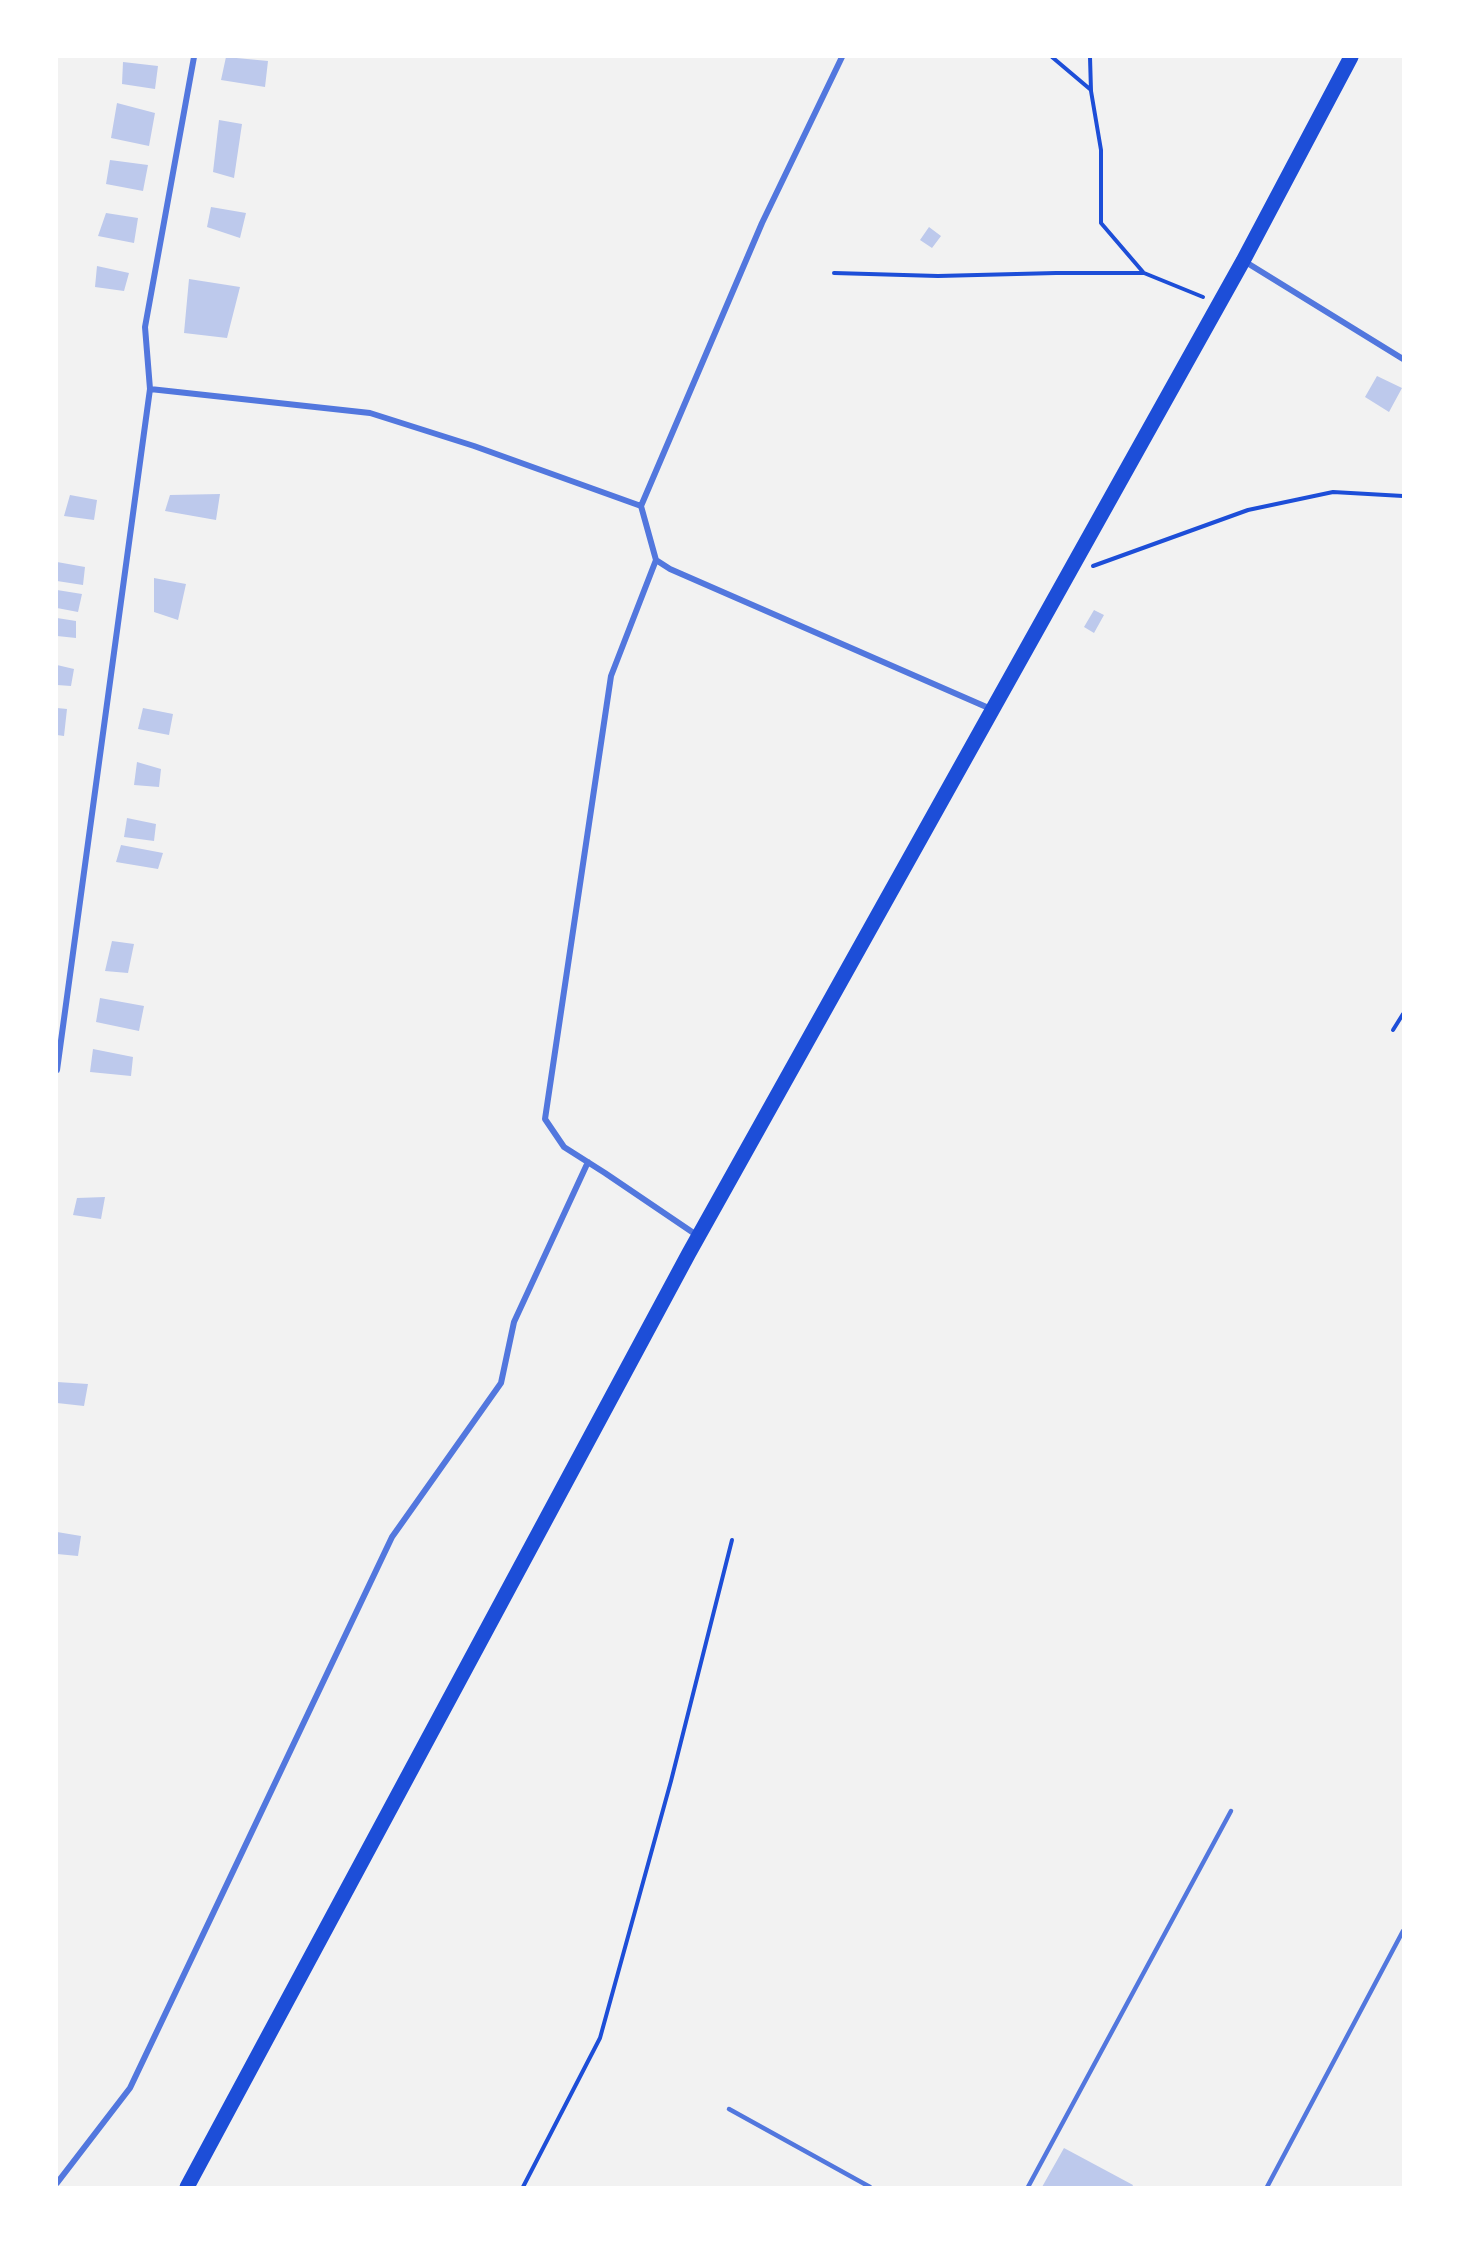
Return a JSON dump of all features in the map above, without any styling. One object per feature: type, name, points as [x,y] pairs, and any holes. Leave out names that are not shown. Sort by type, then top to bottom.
[{"type":"main road","points":[[187,2187],[698,1237],[1243,261],[1351,57]]},
{"type":"street","points":[[57,1070],[150,389],[145,327],[194,57]]},
{"type":"street","points":[[698,1237],[564,1147],[545,1119],[610,676],[656,560],[641,506],[762,224],[842,57]]},
{"type":"street","points":[[1243,261],[1403,359]]},
{"type":"street","points":[[150,389],[370,413],[474,446],[641,506]]},
{"type":"street","points":[[656,560],[670,569],[991,710]]},
{"type":"street","points":[[57,2183],[130,2088],[392,1538],[501,1383],[514,1322],[588,1162]]},
{"type":"lane","points":[[1028,2187],[1231,1811]]},
{"type":"lane","points":[[1267,2187],[1403,1931]]},
{"type":"lane","points":[[729,2109],[870,2187]]},
{"type":"path","points":[[1052,57],[1091,91]]},
{"type":"path","points":[[1090,57],[1091,91],[1101,150],[1101,223],[1144,273]]},
{"type":"path","points":[[834,273],[938,276],[1144,273],[1219,304]]},
{"type":"path","points":[[1066,575],[1248,510],[1333,492],[1403,496]]},
{"type":"path","points":[[1393,1030],[1403,1014]]},
{"type":"path","points":[[523,2187],[600,2038],[671,1781],[732,1540]]},
{"type":"building","points":[[226,57],[268,61],[265,87],[221,80]]},
{"type":"building","points":[[123,62],[158,66],[155,89],[122,84]]},
{"type":"building","points":[[117,103],[155,113],[149,146],[111,138]]},
{"type":"building","points":[[219,120],[242,124],[234,178],[213,172]]},
{"type":"building","points":[[110,160],[148,165],[143,191],[106,184]]},
{"type":"building","points":[[211,207],[246,213],[240,238],[207,227]]},
{"type":"building","points":[[106,213],[138,218],[134,243],[98,236]]},
{"type":"building","points":[[929,227],[941,236],[932,248],[920,240]]},
{"type":"building","points":[[97,266],[129,273],[124,291],[95,287]]},
{"type":"building","points":[[189,279],[240,287],[227,338],[184,333]]},
{"type":"building","points":[[1377,376],[1402,388],[1389,412],[1365,397]]},
{"type":"building","points":[[220,494],[216,520],[165,511],[170,495]]},
{"type":"building","points":[[70,495],[97,500],[94,520],[64,516]]},
{"type":"building","points":[[57,562],[85,567],[83,585],[57,581]]},
{"type":"building","points":[[154,578],[186,584],[178,620],[154,612]]},
{"type":"building","points":[[57,590],[82,594],[78,612],[57,608]]},
{"type":"building","points":[[1094,610],[1104,615],[1094,633],[1084,627]]},
{"type":"building","points":[[57,618],[76,621],[76,638],[57,636]]},
{"type":"building","points":[[57,665],[74,669],[71,686],[57,685]]},
{"type":"building","points":[[57,708],[67,709],[64,736],[57,735]]},
{"type":"building","points":[[143,708],[173,714],[169,735],[138,729]]},
{"type":"building","points":[[137,762],[161,769],[159,787],[134,785]]},
{"type":"building","points":[[127,818],[156,824],[154,841],[124,837]]},
{"type":"building","points":[[121,845],[163,853],[158,869],[116,862]]},
{"type":"building","points":[[112,941],[134,944],[128,973],[105,971]]},
{"type":"building","points":[[100,998],[144,1006],[139,1031],[96,1022]]},
{"type":"building","points":[[93,1049],[133,1057],[131,1076],[90,1072]]},
{"type":"building","points":[[105,1197],[101,1219],[73,1215],[77,1198]]},
{"type":"building","points":[[57,1382],[88,1384],[84,1406],[57,1403]]},
{"type":"building","points":[[57,1532],[81,1536],[78,1556],[57,1554]]},
{"type":"building","points":[[1064,2148],[1133,2185],[1132,2187],[1042,2187]]}]
